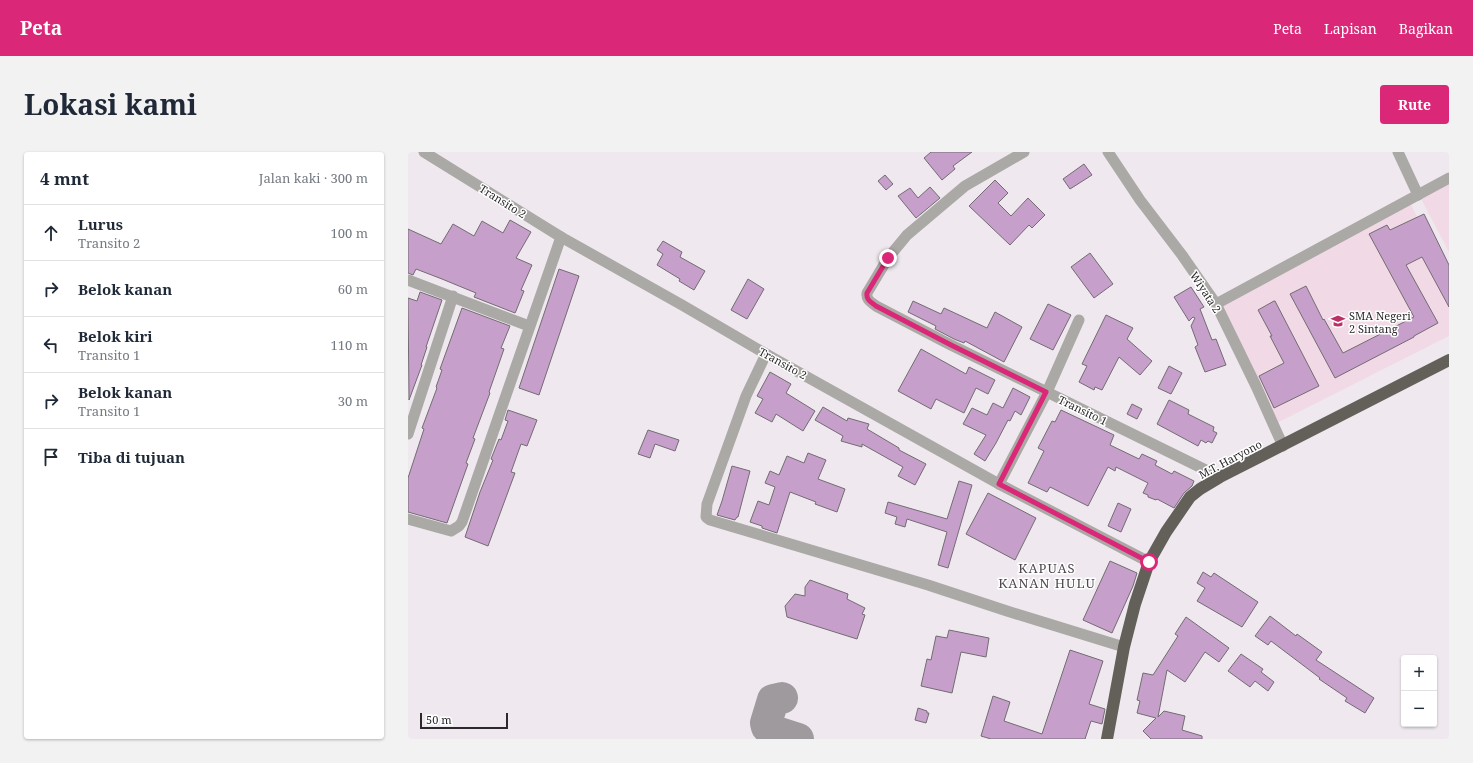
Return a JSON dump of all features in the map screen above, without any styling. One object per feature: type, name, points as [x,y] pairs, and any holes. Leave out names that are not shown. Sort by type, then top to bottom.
[{"type":"highway","name":"M.T. Haryono","points":[[1107,739],[1124,647],[1135,604],[1149,562],[1166,532],[1190,498],[1200,489],[1220,477],[1449,360]]},
{"type":"street","name":"Transito 2","points":[[424,152],[561,237],[766,354],[999,484],[1149,562]]},
{"type":"street","name":"Transito 1","points":[[1024,152],[965,186],[907,235],[888,258],[867,293],[868,300],[876,306],[951,345],[1220,477]]},
{"type":"street","name":"Wiyata 2","points":[[1108,152],[1140,200],[1182,255],[1216,304],[1283,446]]},
{"type":"street","points":[[1398,152],[1418,195]]},
{"type":"street","points":[[1216,304],[1449,178]]},
{"type":"street","points":[[408,519],[451,531],[462,522],[561,237]]},
{"type":"street","points":[[408,280],[529,326]]},
{"type":"street","points":[[408,434],[453,296]]},
{"type":"street","points":[[999,484],[1046,392],[1079,320]]},
{"type":"street","points":[[766,354],[746,396],[707,504],[706,517],[710,520],[928,585],[1124,647]]},
{"type":"shaded area","points":[[1449,184],[1449,252],[1421,199]]},
{"type":"shaded area","name":"SMA Negeri 2 Sintang","points":[[1410,203],[1449,277],[1449,336],[1277,423],[1221,305]]},
{"type":"building","points":[[931,152],[972,152],[953,166],[955,169],[942,180],[924,158]]},
{"type":"building","points":[[1084,164],[1092,175],[1070,189],[1063,179]]},
{"type":"building","points":[[885,175],[893,184],[886,190],[878,181]]},
{"type":"building","points":[[995,180],[1008,193],[998,203],[1011,216],[1028,198],[1045,215],[1032,228],[1029,225],[1010,245],[969,206]]},
{"type":"building","points":[[930,187],[940,198],[916,218],[898,196],[910,188],[918,198]]},
{"type":"building","points":[[1424,214],[1449,265],[1449,307],[1422,257],[1406,265],[1438,323],[1335,378],[1290,294],[1306,286],[1323,320],[1324,319],[1343,353],[1414,317],[1369,234],[1387,225],[1390,230]]},
{"type":"building","points":[[510,220],[531,232],[516,258],[532,265],[521,290],[524,291],[515,313],[474,297],[476,293],[416,269],[413,275],[408,273],[408,229],[441,244],[453,224],[474,236],[482,221],[503,233]]},
{"type":"building","points":[[663,241],[682,252],[680,257],[705,271],[694,290],[679,281],[680,279],[657,265],[663,254],[657,250]]},
{"type":"building","points":[[1090,253],[1113,284],[1094,298],[1071,267]]},
{"type":"building","points":[[559,269],[579,276],[539,395],[519,388]]},
{"type":"building","points":[[748,279],[764,289],[747,319],[731,310]]},
{"type":"building","points":[[1191,287],[1204,307],[1200,309],[1212,340],[1216,339],[1226,365],[1205,372],[1195,347],[1198,345],[1191,326],[1195,318],[1193,317],[1189,321],[1174,297]]},
{"type":"building","points":[[420,292],[442,300],[426,347],[422,365],[409,400],[408,298],[417,301]]},
{"type":"building","points":[[913,301],[941,314],[944,308],[987,328],[995,312],[1022,327],[1004,362],[965,341],[964,343],[954,339],[935,329],[936,326],[908,312]]},
{"type":"building","points":[[1274,301],[1319,386],[1274,408],[1259,376],[1284,363],[1258,310]]},
{"type":"building","points":[[1048,304],[1071,315],[1053,350],[1030,339]]},
{"type":"building","points":[[462,308],[510,326],[501,348],[504,349],[489,392],[490,393],[473,438],[475,439],[466,463],[468,464],[447,523],[408,512],[408,478],[424,429],[422,428],[437,388],[436,387],[442,370],[440,369]]},
{"type":"building","points":[[1106,315],[1133,328],[1127,339],[1152,361],[1140,375],[1119,357],[1102,390],[1095,387],[1094,390],[1079,382],[1087,366],[1082,364]]},
{"type":"building","points":[[921,349],[966,374],[969,367],[995,380],[988,394],[976,388],[964,413],[936,399],[931,409],[898,391]]},
{"type":"building","points":[[1169,366],[1182,373],[1171,394],[1158,388]]},
{"type":"building","points":[[770,372],[791,384],[786,393],[815,411],[803,431],[776,414],[772,422],[755,413],[763,399],[757,396]]},
{"type":"building","points":[[1013,388],[1030,397],[1021,415],[1015,411],[1010,421],[1008,420],[985,461],[974,454],[986,435],[963,424],[972,408],[987,415],[993,403],[1003,408]]},
{"type":"building","points":[[1169,400],[1189,410],[1188,414],[1214,427],[1213,431],[1217,433],[1212,443],[1208,441],[1206,443],[1201,440],[1198,446],[1157,424]]},
{"type":"building","points":[[1132,404],[1142,409],[1137,419],[1127,414]]},
{"type":"building","points":[[823,407],[847,421],[848,418],[869,424],[867,429],[899,448],[899,450],[926,464],[915,485],[898,476],[903,467],[862,444],[862,447],[841,441],[843,436],[815,420]]},
{"type":"building","points":[[508,410],[537,420],[527,446],[521,444],[511,472],[515,473],[488,546],[465,537],[480,492],[493,460],[491,459],[499,439],[501,440],[508,421],[505,420]]},
{"type":"building","points":[[1061,410],[1114,435],[1110,445],[1139,459],[1142,454],[1157,461],[1155,465],[1172,474],[1174,471],[1194,481],[1192,486],[1184,493],[1174,508],[1157,499],[1148,497],[1148,495],[1143,493],[1148,483],[1116,467],[1115,471],[1108,467],[1088,506],[1050,487],[1047,492],[1028,483],[1044,451],[1038,448],[1052,421],[1055,422]]},
{"type":"building","points":[[648,430],[679,440],[675,451],[655,444],[650,458],[638,454]]},
{"type":"building","points":[[808,453],[826,460],[818,479],[845,489],[837,512],[815,504],[816,502],[790,492],[777,533],[750,522],[758,501],[769,505],[775,487],[765,483],[770,471],[779,475],[787,456],[804,463]]},
{"type":"building","points":[[732,466],[750,471],[738,517],[735,520],[717,515]]},
{"type":"building","points":[[959,481],[972,485],[948,568],[938,565],[947,532],[907,519],[905,527],[895,524],[897,517],[885,513],[888,502],[947,519]]},
{"type":"building","points":[[988,493],[1036,518],[1015,560],[966,534]]},
{"type":"building","points":[[1118,503],[1131,509],[1121,532],[1108,526]]},
{"type":"building","points":[[1110,561],[1137,573],[1133,586],[1112,633],[1083,620]]},
{"type":"building","points":[[1203,572],[1211,577],[1214,573],[1258,602],[1242,627],[1197,601],[1205,588],[1197,583]]},
{"type":"building","points":[[810,580],[848,594],[847,599],[865,608],[862,614],[865,615],[857,639],[787,617],[785,606],[795,594],[805,596],[805,587]]},
{"type":"building","points":[[1270,616],[1296,636],[1297,634],[1322,652],[1316,660],[1374,698],[1365,713],[1345,701],[1347,698],[1319,679],[1320,678],[1271,641],[1268,645],[1255,636]]},
{"type":"building","points":[[1186,617],[1229,648],[1219,662],[1205,652],[1185,682],[1167,670],[1158,717],[1164,711],[1185,716],[1182,730],[1202,736],[1202,739],[1151,739],[1143,731],[1156,718],[1137,713],[1140,701],[1137,700],[1143,673],[1153,675],[1178,636],[1175,634]]},
{"type":"building","points":[[949,630],[989,638],[986,657],[961,652],[952,693],[921,686],[927,659],[931,660],[936,636],[947,638]]},
{"type":"building","points":[[1070,650],[1103,661],[1089,704],[1105,709],[1102,724],[1091,721],[1085,739],[991,739],[981,736],[993,696],[1010,702],[1004,721],[1042,734]]},
{"type":"building","points":[[1241,654],[1263,669],[1261,672],[1274,682],[1268,691],[1255,681],[1250,687],[1228,671]]},
{"type":"building","points":[[918,708],[929,713],[926,723],[915,720]]},
{"type":"taxiway","points":[[782,698],[773,700],[766,723],[767,727],[770,730],[798,739]]},
{"type":"place","name":"SMA Negeri 2 Sintang","points":[[1338,321]]},
{"type":"district","name":"KAPUAS KANAN HULU","points":[[1047,576]]},
{"type":"route","points":[[888,258],[867,293],[868,300],[876,306],[951,345],[1046,392],[999,484],[1149,562]]}]
